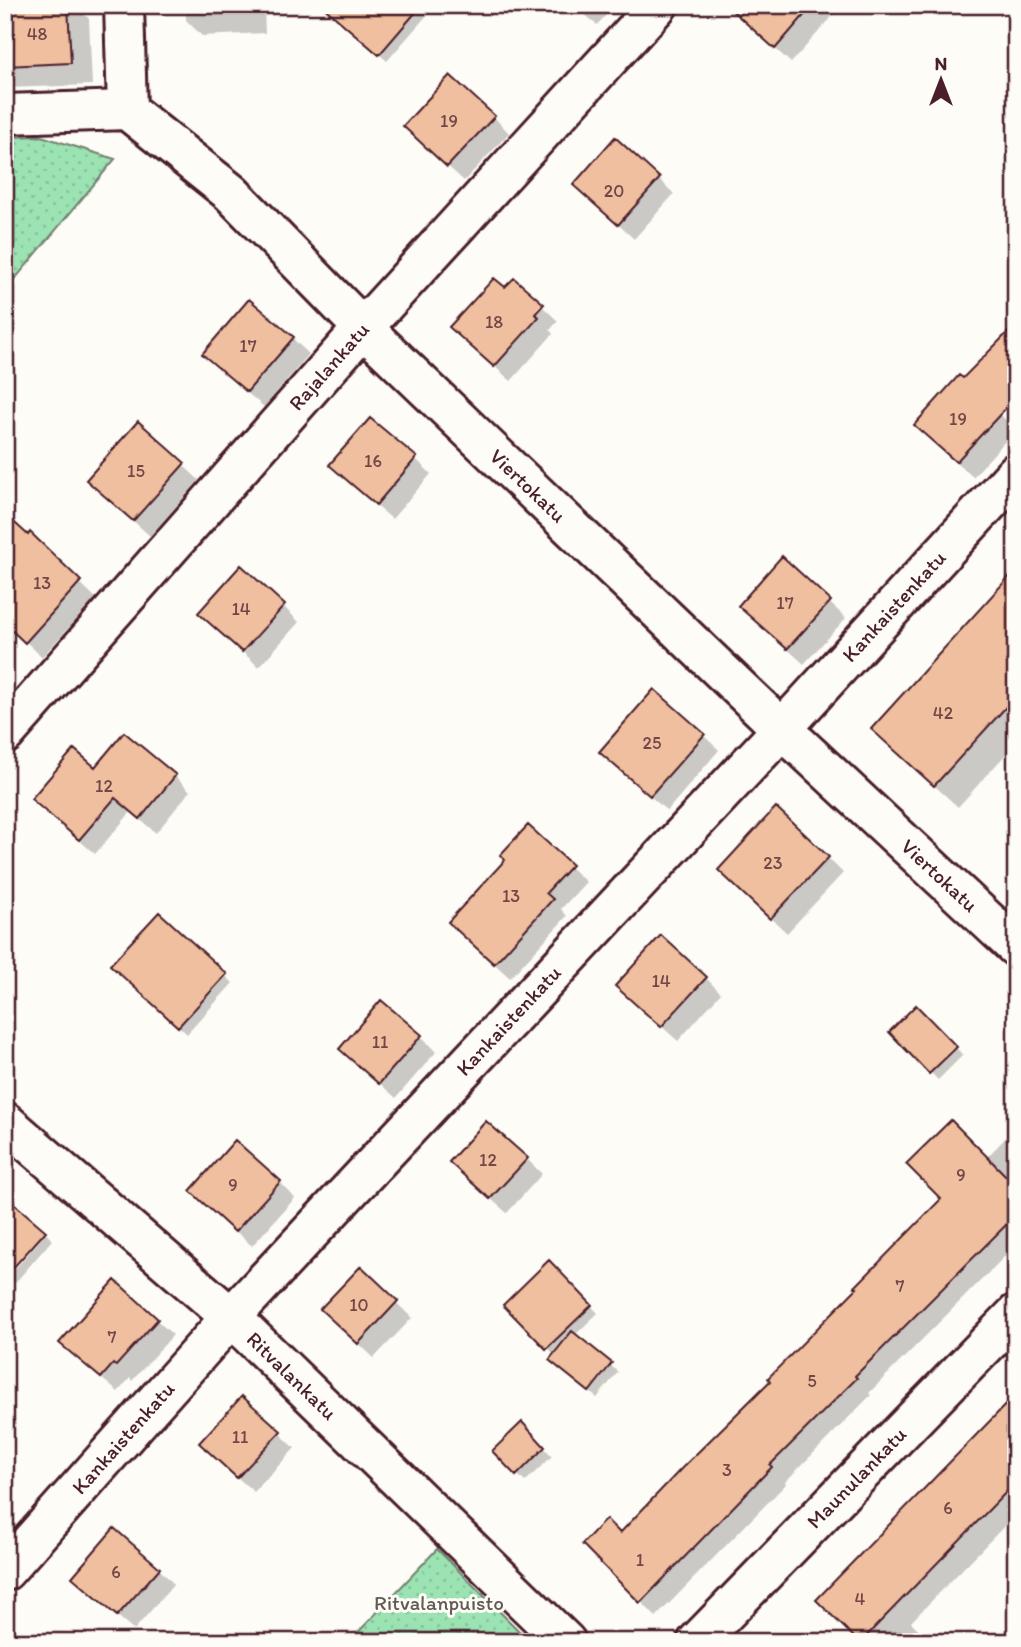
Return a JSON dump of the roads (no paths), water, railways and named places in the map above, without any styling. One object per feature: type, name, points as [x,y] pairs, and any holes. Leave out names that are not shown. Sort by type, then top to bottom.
[{"type":"street","points":[[5,114],[127,110],[124,5]]},
{"type":"street","name":"Rajalankatu","points":[[5,734],[363,328],[658,5]]},
{"type":"street","name":"Viertokatu","points":[[127,110],[232,193],[363,328],[782,729],[1016,947]]},
{"type":"street","name":"Kankaistenkatu","points":[[5,1571],[231,1317],[782,729],[1016,474]]},
{"type":"street","name":"Ritvalankatu","points":[[5,1122],[231,1317],[566,1642]]},
{"type":"street","name":"Maunulankatu","points":[[697,1642],[1016,1314]]},
{"type":"park label","name":"Ritvalanpuisto","points":[[439,1603]]}]
